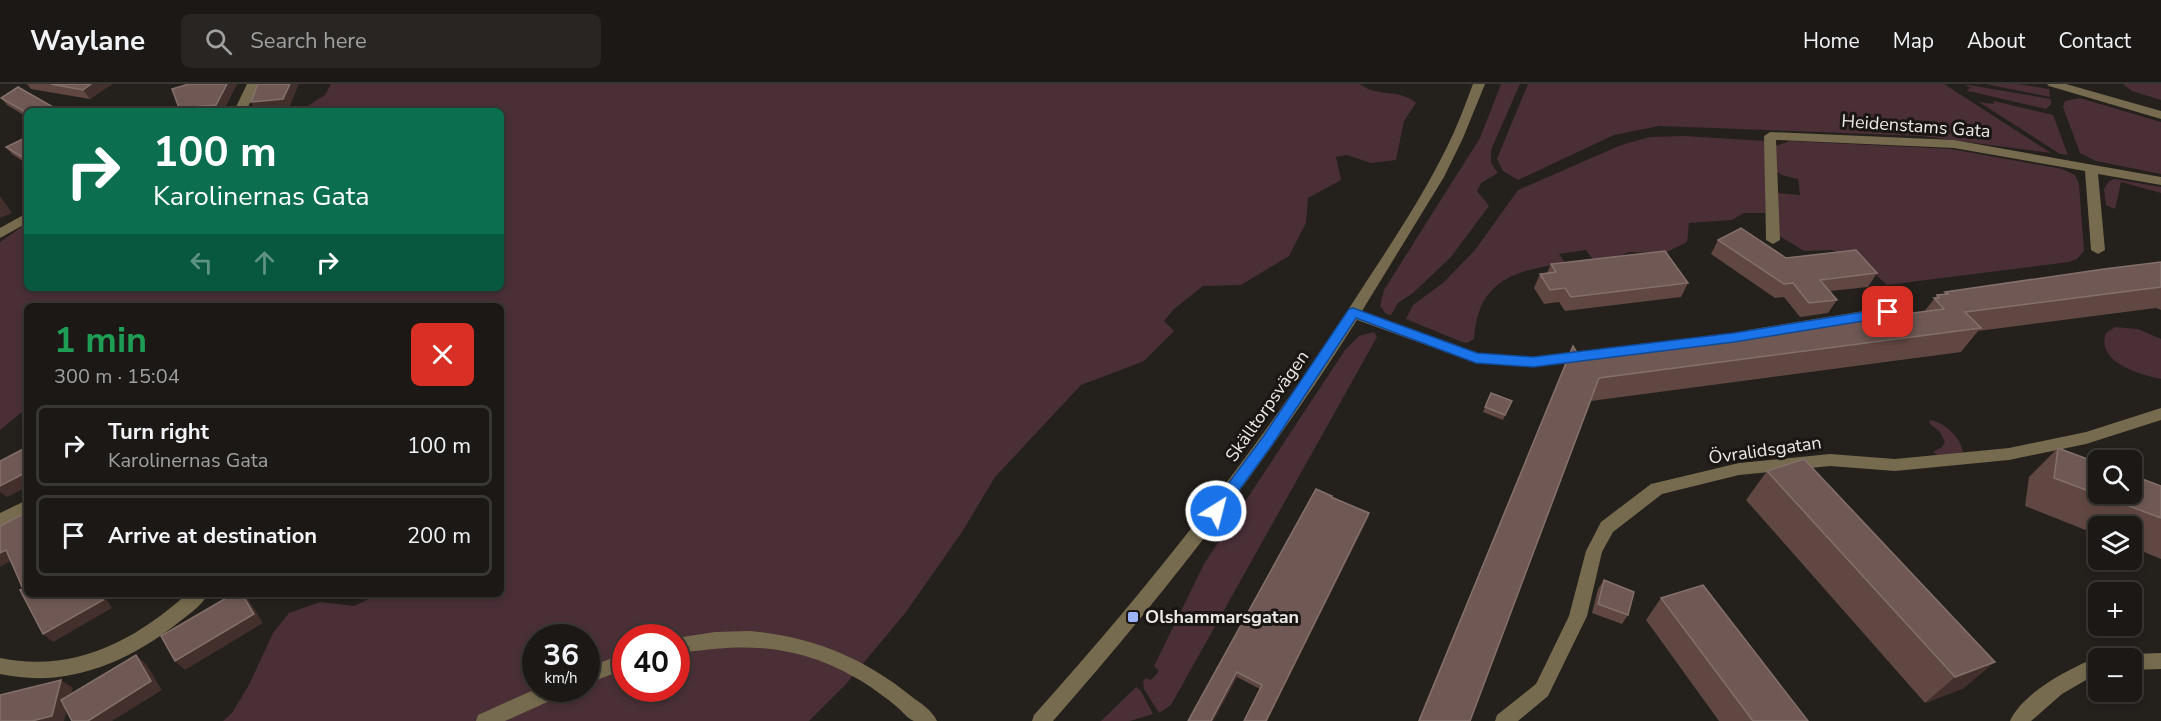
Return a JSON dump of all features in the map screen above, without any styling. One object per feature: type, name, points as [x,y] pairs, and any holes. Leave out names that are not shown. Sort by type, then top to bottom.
[{"type":"street","points":[[241,108],[253,84]]},
{"type":"street","name":"Skälltorpsvägen","points":[[1041,721],[1133,617],[1268,441],[1422,204],[1451,153],[1479,84]]},
{"type":"street","points":[[2053,84],[2161,115]]},
{"type":"street","name":"Heidenstams Gata","points":[[1773,240],[1770,136],[1954,144],[2161,181]]},
{"type":"street","points":[[2091,167],[2098,250]]},
{"type":"street","points":[[0,234],[24,219]]},
{"type":"street","points":[[1734,337],[1888,312]]},
{"type":"street","points":[[1353,313],[1476,358],[1533,362],[1604,353]]},
{"type":"street","name":"Övralidsgatan","points":[[1504,721],[1542,690],[1578,616],[1594,551],[1607,527],[1657,489],[1739,470],[1830,460],[1895,465],[2009,454],[2086,438],[2161,414]]},
{"type":"street","points":[[0,521],[24,509]]},
{"type":"street","points":[[0,666],[42,671],[111,654],[145,637],[183,610],[196,597]]},
{"type":"street","points":[[690,643],[742,638],[767,639],[817,648],[880,681],[928,721]]},
{"type":"street","points":[[2142,662],[2161,661]]},
{"type":"street","points":[[2019,721],[2028,710],[2063,682],[2088,670]]},
{"type":"street","points":[[485,721],[528,702]]},
{"type":"shaded area","points":[[331,84],[1360,84],[1374,91],[1410,98],[1416,103],[1404,121],[1396,160],[1371,163],[1347,155],[1336,157],[1341,180],[1308,198],[1306,223],[1289,256],[1241,285],[1203,286],[1174,309],[1164,321],[1174,331],[1144,361],[1081,385],[995,477],[962,532],[906,612],[846,684],[809,721],[223,721],[232,713],[249,685],[273,633],[289,613],[320,602],[354,606],[373,597],[504,597],[504,303],[24,303],[24,410],[0,430],[0,242],[24,225],[24,291],[504,291],[504,108],[305,108],[325,95]]},
{"type":"shaded area","points":[[1501,84],[1520,84],[1491,150],[1491,163],[1498,173],[1481,183],[1477,191],[1489,206],[1451,257],[1413,293],[1398,303],[1391,315],[1386,314],[1380,306],[1384,290],[1480,138]]},
{"type":"shaded area","points":[[1528,84],[1944,84],[2051,153],[1922,136],[1659,126],[1614,135],[1518,180],[1503,171],[1497,159]]},
{"type":"shaded area","points":[[1985,84],[2018,84],[2049,89],[2050,97]]},
{"type":"shaded area","points":[[2123,84],[2161,84],[2161,100],[2132,91]]},
{"type":"shaded area","points":[[1965,86],[2051,99],[2051,104],[2046,109],[1967,91],[1971,87]]},
{"type":"shaded area","points":[[2080,98],[2161,122],[2161,174],[2096,161],[2080,153],[2063,107],[2065,101]]},
{"type":"shaded area","points":[[1994,101],[2053,115],[2068,155],[2060,154],[1979,102],[1993,104]]},
{"type":"shaded area","points":[[1685,136],[1766,141],[1765,213],[1744,213],[1732,220],[1689,223],[1687,242],[1665,253],[1629,252],[1597,265],[1586,250],[1559,254],[1565,263],[1515,275],[1491,291],[1477,319],[1474,339],[1467,343],[1406,319],[1413,305],[1443,283],[1475,250],[1518,190],[1621,145],[1650,137]]},
{"type":"shaded area","points":[[1790,141],[1951,149],[2062,169],[2075,175],[2079,184],[2084,251],[2077,259],[2069,262],[1887,285],[1859,260],[1832,250],[1804,251],[1778,235],[1777,193],[1800,195],[1798,179],[1777,172],[1775,146]]},
{"type":"shaded area","points":[[2115,179],[2161,187],[2161,193],[2121,182],[2115,209],[2106,205],[2104,189],[2109,181]]},
{"type":"shaded area","points":[[2115,327],[2138,329],[2161,339],[2161,379],[2132,370],[2113,359],[2104,343],[2106,333]]},
{"type":"shaded area","points":[[1374,332],[1377,337],[1171,705],[1159,713],[1144,689],[1143,681],[1146,678],[1151,680],[1159,671],[1154,666],[1204,564],[1345,350],[1359,336]]},
{"type":"shaded area","points":[[1930,420],[1951,431],[1959,441],[1963,452],[1939,456],[1933,452],[1942,447],[1945,442],[1940,432],[1929,423]]},
{"type":"shaded area","points":[[1136,687],[1141,691],[1153,714],[1130,721],[1101,721]]},
{"type":"building","points":[[51,84],[91,84],[83,90]]},
{"type":"building","points":[[189,84],[227,84],[216,105],[179,108],[172,89]]},
{"type":"building","points":[[258,84],[290,84],[283,99],[251,102]]},
{"type":"building","points":[[18,87],[55,108],[24,108],[24,111],[1,98]]},
{"type":"building","points":[[24,138],[24,158],[6,147]]},
{"type":"building","points":[[1741,228],[1786,258],[1856,250],[1877,273],[1820,280],[1837,300],[1809,303],[1793,283],[1784,284],[1718,240]]},
{"type":"building","points":[[1665,251],[1688,283],[1571,297],[1565,288],[1550,290],[1540,274],[1556,272],[1551,264]]},
{"type":"building","points":[[2161,262],[2161,287],[1965,312],[1981,328],[1599,378],[1470,721],[1419,721],[1573,346],[1579,356],[1944,309],[1934,298],[1939,298],[1937,295],[1948,294],[1945,292]]},
{"type":"building","points":[[1491,393],[1512,401],[1505,415],[1485,407]]},
{"type":"building","points":[[2058,448],[2088,459],[2088,491],[2054,478]]},
{"type":"building","points":[[24,449],[24,474],[0,486],[0,461]]},
{"type":"building","points":[[1804,459],[1995,662],[1955,677],[1767,471]]},
{"type":"building","points":[[2142,479],[2161,486],[2161,518],[2124,504],[2142,504]]},
{"type":"building","points":[[1316,489],[1369,513],[1266,721],[1244,721],[1262,685],[1237,672],[1211,721],[1188,721]]},
{"type":"building","points":[[24,514],[24,597],[101,597],[103,600],[43,634],[20,590],[23,589],[6,550],[0,553],[0,526]]},
{"type":"building","points":[[1604,580],[1634,592],[1628,615],[1598,604]]},
{"type":"building","points":[[1703,585],[1808,721],[1753,721],[1661,598]]},
{"type":"building","points":[[228,597],[244,597],[254,614],[175,661],[161,636]]},
{"type":"building","points":[[136,655],[151,681],[88,721],[72,721],[61,700]]},
{"type":"building","points":[[61,680],[52,716],[32,721],[0,721],[0,695]]},
{"type":"place","name":"Olshammarsgatan","points":[[1133,617]]},
{"type":"route","points":[[1216,511],[1268,441],[1353,313],[1476,358],[1533,362],[1734,337],[1888,312]]}]
